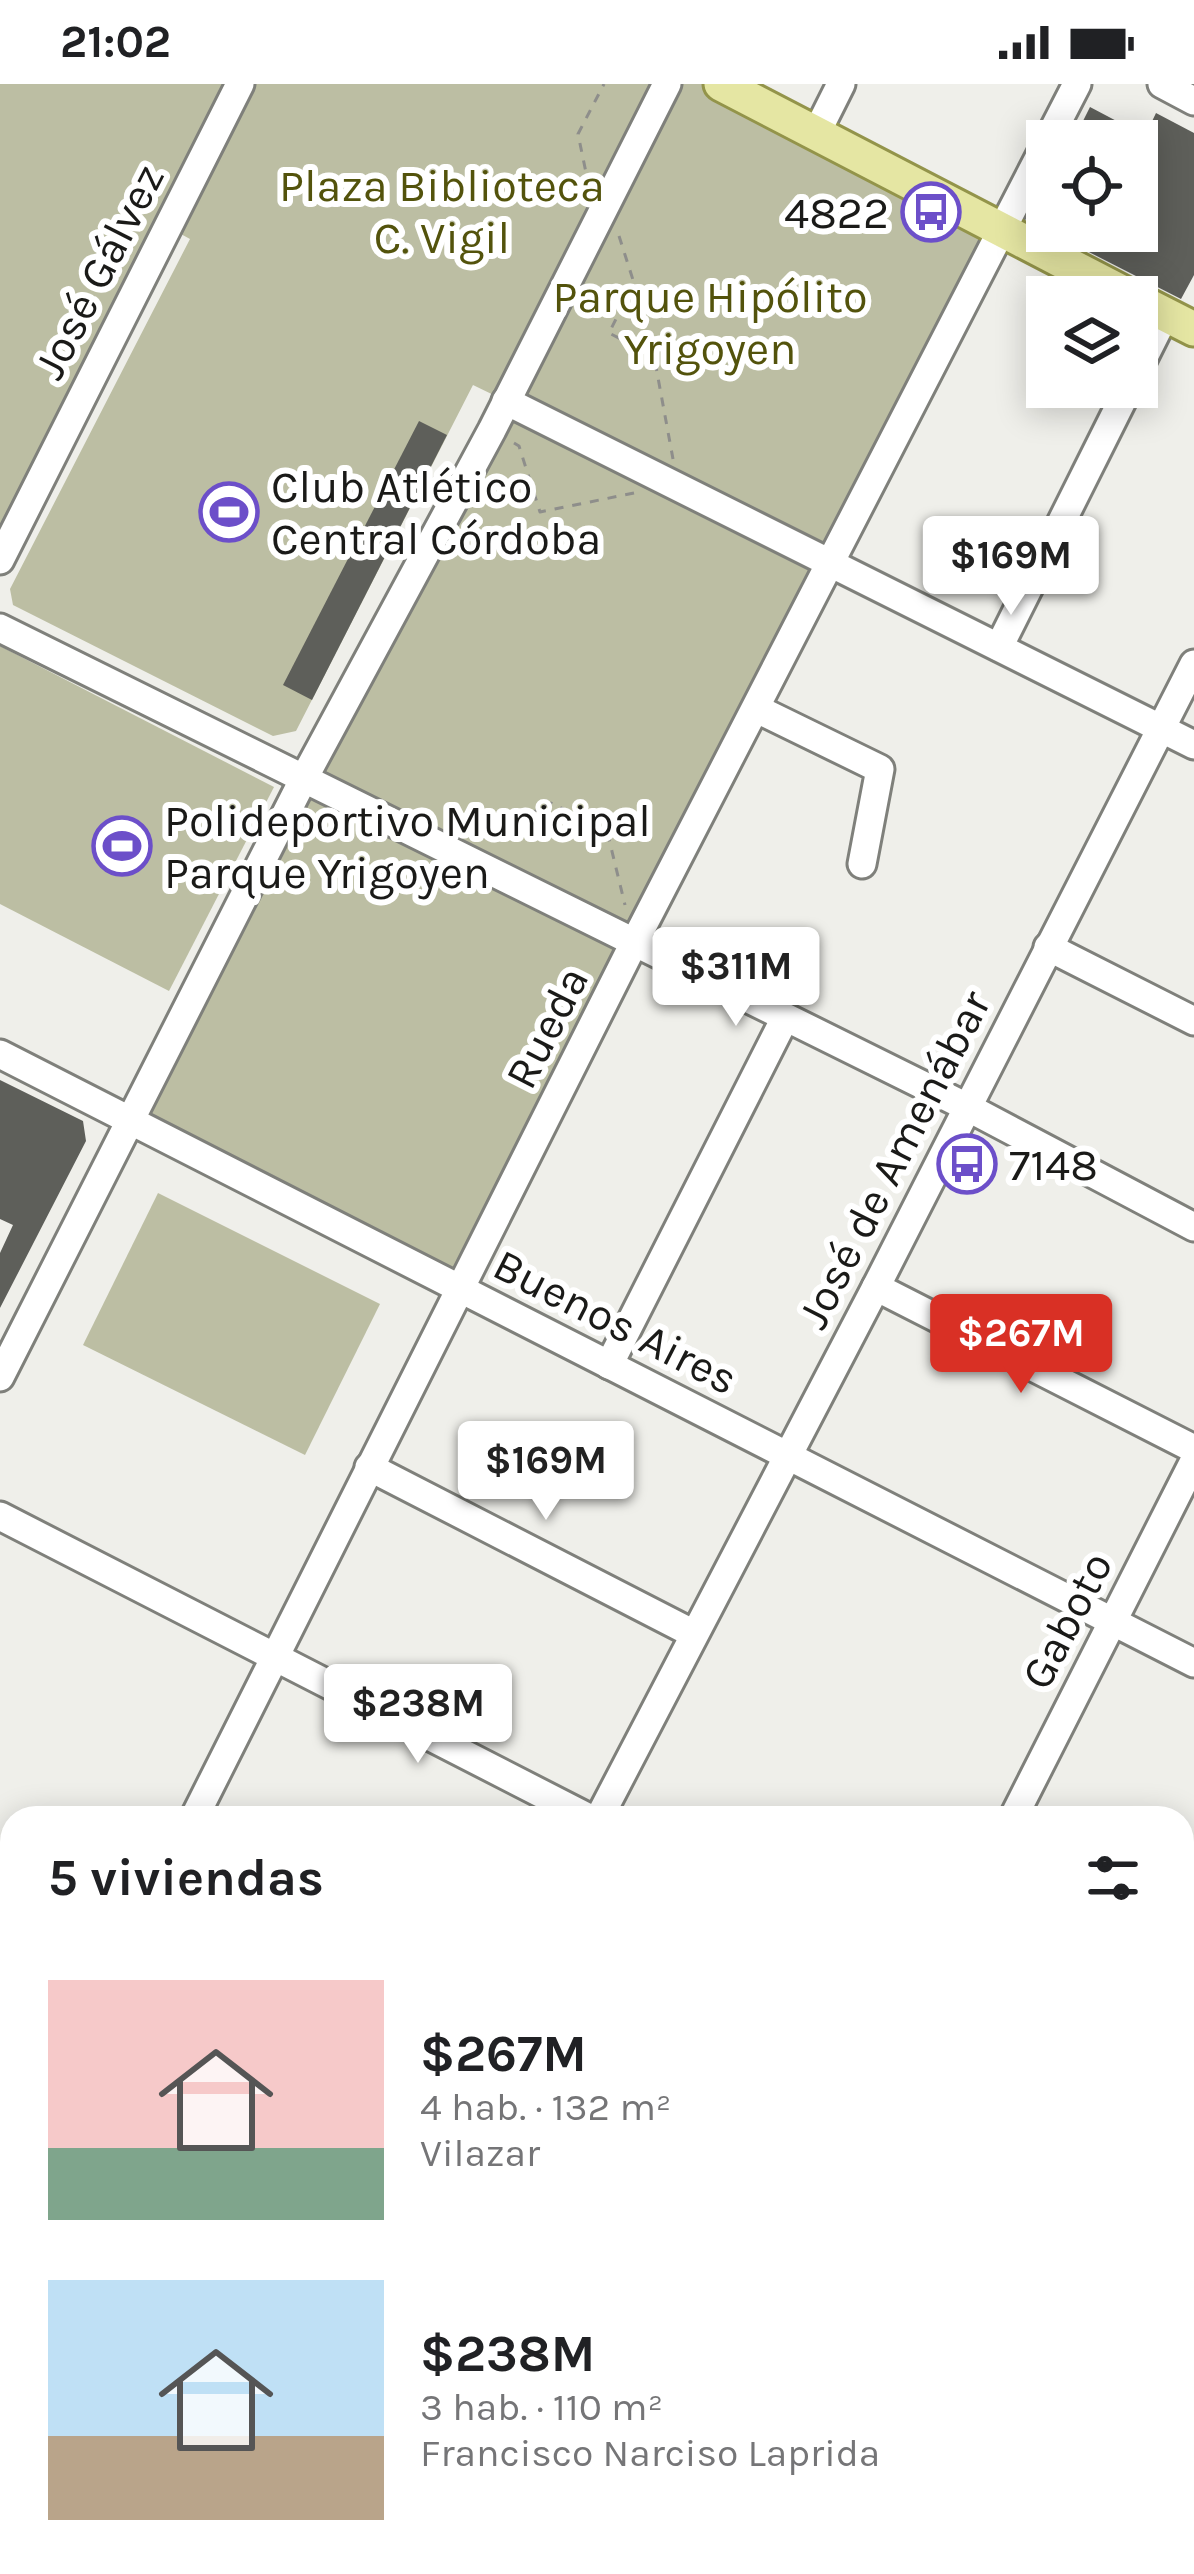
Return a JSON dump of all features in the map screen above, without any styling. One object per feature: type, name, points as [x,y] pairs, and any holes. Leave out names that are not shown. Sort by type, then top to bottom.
[{"type":"main road","points":[[721,84],[1090,276]]},
{"type":"street","name":"José Gálvez","points":[[0,560],[240,84]]},
{"type":"street","points":[[0,1377],[303,781],[492,430],[668,84]]},
{"type":"street","points":[[818,132],[842,84]]},
{"type":"street","name":"Rueda","points":[[200,1806],[634,944],[1077,84]]},
{"type":"street","points":[[1162,84],[1194,101]]},
{"type":"street","points":[[506,401],[1194,745]]},
{"type":"street","points":[[998,647],[1118,408]]},
{"type":"street","points":[[0,628],[967,1107],[1194,1227]]},
{"type":"street","name":"José de Amenábar","points":[[605,1806],[1194,664]]},
{"type":"street","points":[[757,709],[880,769],[862,864]]},
{"type":"street","points":[[1048,947],[1194,1021]]},
{"type":"street","points":[[609,1366],[784,1018]]},
{"type":"street","name":"Buenos Aires","points":[[0,1054],[1194,1664]]},
{"type":"street","points":[[876,1287],[1194,1449]]},
{"type":"street","name":"Gaboto","points":[[1018,1806],[1194,1461]]},
{"type":"street","points":[[369,1467],[694,1634]]},
{"type":"street","points":[[0,1516],[566,1806]]},
{"type":"path","points":[[604,84],[578,134],[597,224],[619,234],[634,283],[609,333],[654,356],[677,484]]},
{"type":"path","points":[[492,430],[519,446],[540,512],[632,494]]},
{"type":"path","points":[[380,884],[550,803],[608,831],[634,944]]},
{"type":"green space","name":"Parque Hipólito Yrigoyen","points":[[0,84],[721,84],[1000,230],[461,1289],[130,1121],[506,401],[473,385],[296,731],[273,736],[13,605],[10,589],[190,239],[168,227],[0,560]]},
{"type":"green space","name":"Polideportivo Municipal Parque Yrigoyen","points":[[0,646],[274,787],[169,991],[0,904]]},
{"type":"green space","points":[[158,1193],[380,1304],[305,1455],[83,1345]]},
{"type":"building","points":[[1090,107],[1115,120],[1084,120]]},
{"type":"building","points":[[1156,113],[1194,133],[1194,275],[1181,299],[1158,287],[1158,276],[1136,276],[1089,252],[1158,252]]},
{"type":"building","points":[[419,421],[447,435],[312,700],[283,685]]},
{"type":"building","points":[[0,1080],[83,1121],[86,1141],[0,1308],[0,1253],[13,1225],[0,1219]]},
{"type":"place","name":"4822","points":[[931,212]]},
{"type":"place","name":"Club Atlético Central Córdoba","points":[[229,512]]},
{"type":"place","name":"Polideportivo Municipal Parque Yrigoyen","points":[[122,846]]},
{"type":"place","name":"7148","points":[[967,1164]]},
{"type":"park label","name":"Plaza Biblioteca C. Vigil","points":[[442,211]]}]
